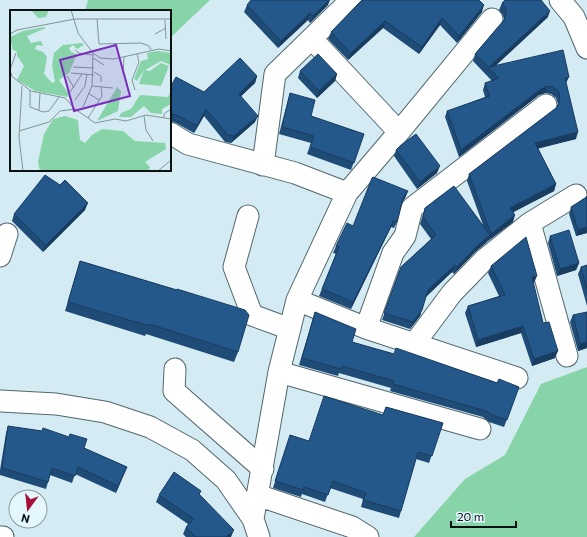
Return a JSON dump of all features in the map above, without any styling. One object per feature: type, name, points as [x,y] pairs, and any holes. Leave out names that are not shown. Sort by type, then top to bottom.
[{"type":"street","points":[[263,165],[275,74],[351,0]]},
{"type":"street","points":[[560,0],[580,19],[587,48]]},
{"type":"street","points":[[256,528],[258,495],[279,372],[297,300],[347,193],[492,19]]},
{"type":"street","points":[[312,39],[399,132]]},
{"type":"street","points":[[366,328],[393,254],[405,236],[412,208],[546,104]]},
{"type":"street","points":[[171,134],[188,144],[295,173],[347,193]]},
{"type":"street","points":[[414,344],[457,288],[484,260],[530,223],[576,195]]},
{"type":"street","points":[[248,216],[234,267],[252,315],[290,329]]},
{"type":"street","points":[[530,223],[567,356]]},
{"type":"street","points":[[0,256],[7,234]]},
{"type":"street","points":[[297,300],[366,328],[517,378]]},
{"type":"street","points":[[175,369],[174,391],[263,469]]},
{"type":"street","points":[[279,372],[480,429]]},
{"type":"street","points":[[0,401],[63,405],[105,412],[150,427],[192,450],[226,480],[256,528]]},
{"type":"street","points":[[258,495],[352,527],[368,537]]},
{"type":"green space","points":[[88,0],[210,0],[171,37],[171,10],[85,10]]},
{"type":"green space","points":[[587,367],[587,537],[414,537],[465,479],[505,455],[541,384]]},
{"type":"building","points":[[251,0],[329,0],[313,16],[310,13],[281,41],[247,5]]},
{"type":"building","points":[[362,0],[479,0],[484,5],[459,36],[442,18],[422,47],[385,21],[351,53],[331,32]]},
{"type":"building","points":[[505,0],[541,0],[550,11],[489,67],[563,50],[569,77],[565,78],[578,132],[535,143],[556,184],[510,208],[515,215],[491,234],[469,174],[556,108],[560,97],[558,91],[553,87],[547,86],[541,89],[461,150],[447,111],[490,96],[485,83],[499,78],[475,54],[504,20],[506,8],[502,3]]},
{"type":"building","points":[[318,54],[337,74],[319,91],[300,71]]},
{"type":"building","points":[[240,58],[257,76],[239,94],[258,116],[234,136],[228,135],[206,109],[197,126],[179,116],[171,115],[171,86],[176,77],[204,92]]},
{"type":"building","points":[[290,93],[315,100],[311,116],[364,134],[354,163],[310,147],[314,136],[282,127]]},
{"type":"building","points":[[416,134],[440,166],[420,182],[396,150]]},
{"type":"building","points":[[45,175],[60,185],[65,180],[88,203],[46,245],[14,214]]},
{"type":"building","points":[[373,177],[408,191],[403,198],[397,222],[394,220],[353,302],[322,289],[339,247],[336,246],[347,223],[353,226]]},
{"type":"building","points":[[454,186],[490,235],[457,267],[455,265],[428,290],[422,310],[413,322],[384,313],[401,267],[436,235],[423,217],[425,208],[435,202],[434,201]]},
{"type":"building","points":[[587,196],[587,227],[578,230],[571,207]]},
{"type":"building","points":[[569,230],[579,263],[560,269],[550,236]]},
{"type":"building","points":[[526,237],[537,276],[532,277],[543,323],[549,322],[558,351],[534,359],[523,326],[478,340],[468,306],[505,295],[491,266]]},
{"type":"building","points":[[80,261],[245,310],[249,315],[238,352],[149,324],[149,326],[68,302]]},
{"type":"building","points":[[587,265],[587,290],[581,267]]},
{"type":"building","points":[[315,312],[356,329],[352,342],[394,354],[396,348],[497,383],[499,379],[519,387],[507,420],[492,415],[486,411],[393,384],[394,381],[342,366],[341,369],[302,358]]},
{"type":"building","points":[[587,312],[587,342],[580,344],[573,315]]},
{"type":"building","points":[[324,396],[383,415],[386,407],[443,423],[432,456],[418,452],[401,511],[363,500],[366,493],[333,481],[328,495],[304,487],[303,490],[275,481],[290,435],[309,441]]},
{"type":"building","points":[[8,426],[42,431],[43,428],[69,437],[70,434],[87,439],[84,448],[127,467],[118,486],[78,467],[75,476],[52,468],[48,482],[2,468]]},
{"type":"building","points":[[174,472],[201,491],[199,494],[234,530],[226,537],[196,537],[186,527],[194,519],[159,495]]}]
